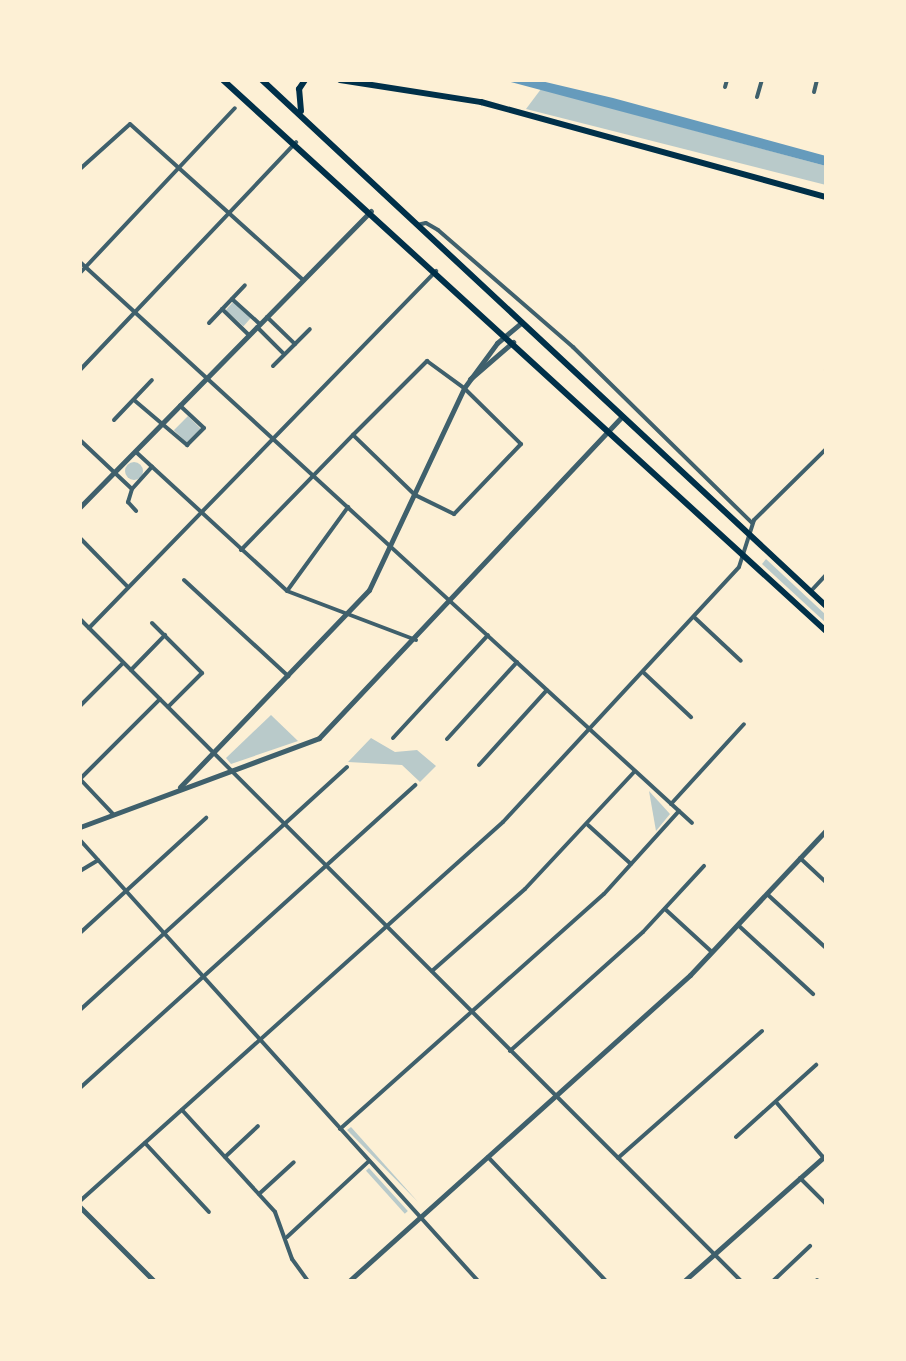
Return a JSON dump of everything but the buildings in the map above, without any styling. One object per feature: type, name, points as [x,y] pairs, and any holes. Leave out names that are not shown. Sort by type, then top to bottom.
[{"type":"main road","points":[[223,80],[296,142],[826,631]]},
{"type":"main road","points":[[262,80],[303,115],[415,226],[826,606]]},
{"type":"main road","points":[[303,115],[298,95],[305,80]]},
{"type":"main road","points":[[340,80],[481,102],[826,197]]},
{"type":"main road","points":[[402,240],[415,226]]},
{"type":"street","points":[[725,87],[727,80]]},
{"type":"street","points":[[757,97],[762,80]]},
{"type":"street","points":[[814,92],[817,80]]},
{"type":"street","points":[[80,273],[235,108]]},
{"type":"street","points":[[80,169],[129,124],[303,280]]},
{"type":"street","points":[[80,370],[296,142]]},
{"type":"street","points":[[80,507],[371,211]]},
{"type":"street","points":[[415,226],[426,223],[438,230],[573,347],[631,408],[752,523]]},
{"type":"street","points":[[80,262],[692,823]]},
{"type":"street","points":[[89,628],[436,271]]},
{"type":"street","points":[[209,323],[245,285]]},
{"type":"street","points":[[232,299],[284,354]]},
{"type":"street","points":[[222,309],[249,335]]},
{"type":"street","points":[[267,317],[295,344]]},
{"type":"street","points":[[179,788],[350,615],[392,548],[464,388],[505,334],[521,323]]},
{"type":"street","points":[[273,366],[310,329]]},
{"type":"street","points":[[470,379],[513,342]]},
{"type":"street","points":[[241,550],[353,435],[427,361],[464,388],[521,441],[521,447],[457,514],[415,495],[353,435]]},
{"type":"street","points":[[114,420],[152,380]]},
{"type":"street","points":[[134,400],[187,445],[204,428],[180,406]]},
{"type":"street","points":[[80,827],[179,788],[313,743],[416,640],[631,408]]},
{"type":"street","points":[[80,440],[132,489]]},
{"type":"street","points":[[154,1281],[80,1204],[503,822],[739,567],[752,523],[826,449]]},
{"type":"street","points":[[136,452],[287,591],[416,640]]},
{"type":"street","points":[[136,511],[128,502],[132,489],[152,467]]},
{"type":"street","points":[[287,591],[348,507]]},
{"type":"street","points":[[80,538],[128,587]]},
{"type":"street","points":[[810,591],[826,575]]},
{"type":"street","points":[[184,580],[289,676]]},
{"type":"street","points":[[694,617],[741,661]]},
{"type":"street","points":[[80,619],[741,1281]]},
{"type":"street","points":[[152,623],[202,673],[168,707]]},
{"type":"street","points":[[131,670],[165,635]]},
{"type":"street","points":[[393,738],[488,635]]},
{"type":"street","points":[[447,739],[517,662]]},
{"type":"street","points":[[80,706],[123,663]]},
{"type":"street","points":[[643,672],[691,717]]},
{"type":"street","points":[[479,765],[547,690]]},
{"type":"street","points":[[113,814],[80,779],[160,699]]},
{"type":"street","points":[[671,804],[744,724]]},
{"type":"street","points":[[80,1010],[347,767]]},
{"type":"street","points":[[432,972],[588,825],[635,771]]},
{"type":"street","points":[[80,1088],[415,785]]},
{"type":"street","points":[[340,1129],[632,864],[679,811]]},
{"type":"street","points":[[80,933],[206,818]]},
{"type":"street","points":[[588,825],[632,864]]},
{"type":"street","points":[[349,1281],[556,1097],[712,952],[826,830]]},
{"type":"street","points":[[80,840],[478,1281]]},
{"type":"street","points":[[800,858],[826,882]]},
{"type":"street","points":[[80,871],[98,860]]},
{"type":"street","points":[[510,1051],[665,909],[704,866]]},
{"type":"street","points":[[767,894],[826,948]]},
{"type":"street","points":[[665,909],[712,952]]},
{"type":"street","points":[[738,925],[813,994]]},
{"type":"street","points":[[618,1158],[762,1031]]},
{"type":"street","points":[[736,1137],[816,1065]]},
{"type":"street","points":[[684,1281],[824,1156],[776,1102]]},
{"type":"street","points":[[182,1110],[259,1194],[287,1237],[292,1259],[308,1281]]},
{"type":"street","points":[[225,1157],[258,1126]]},
{"type":"street","points":[[145,1143],[209,1212]]},
{"type":"street","points":[[488,1157],[606,1281]]},
{"type":"street","points":[[287,1237],[369,1161]]},
{"type":"street","points":[[259,1194],[294,1162]]},
{"type":"street","points":[[800,1178],[826,1204]]},
{"type":"street","points":[[773,1281],[810,1246]]},
{"type":"shaded area","points":[[541,89],[826,166],[826,185],[526,109]]},
{"type":"shaded area","points":[[233,302],[251,318],[243,326],[226,310]]},
{"type":"shaded area","points":[[188,416],[201,429],[187,443],[174,430]]},
{"type":"shaded area","points":[[130,462],[138,462],[143,471],[141,478],[130,480],[125,475],[125,467]]},
{"type":"shaded area","points":[[766,559],[826,615],[826,623],[762,564]]},
{"type":"shaded area","points":[[271,715],[298,741],[231,764],[226,758]]},
{"type":"shaded area","points":[[371,738],[395,752],[417,750],[436,766],[420,782],[402,765],[348,762]]},
{"type":"shaded area","points":[[649,791],[670,814],[656,831]]},
{"type":"shaded area","points":[[351,1127],[418,1202],[347,1130]]},
{"type":"shaded area","points":[[369,1168],[408,1211],[405,1214],[366,1171]]},
{"type":"water","points":[[503,80],[537,80],[613,98],[826,156],[826,166]]}]
